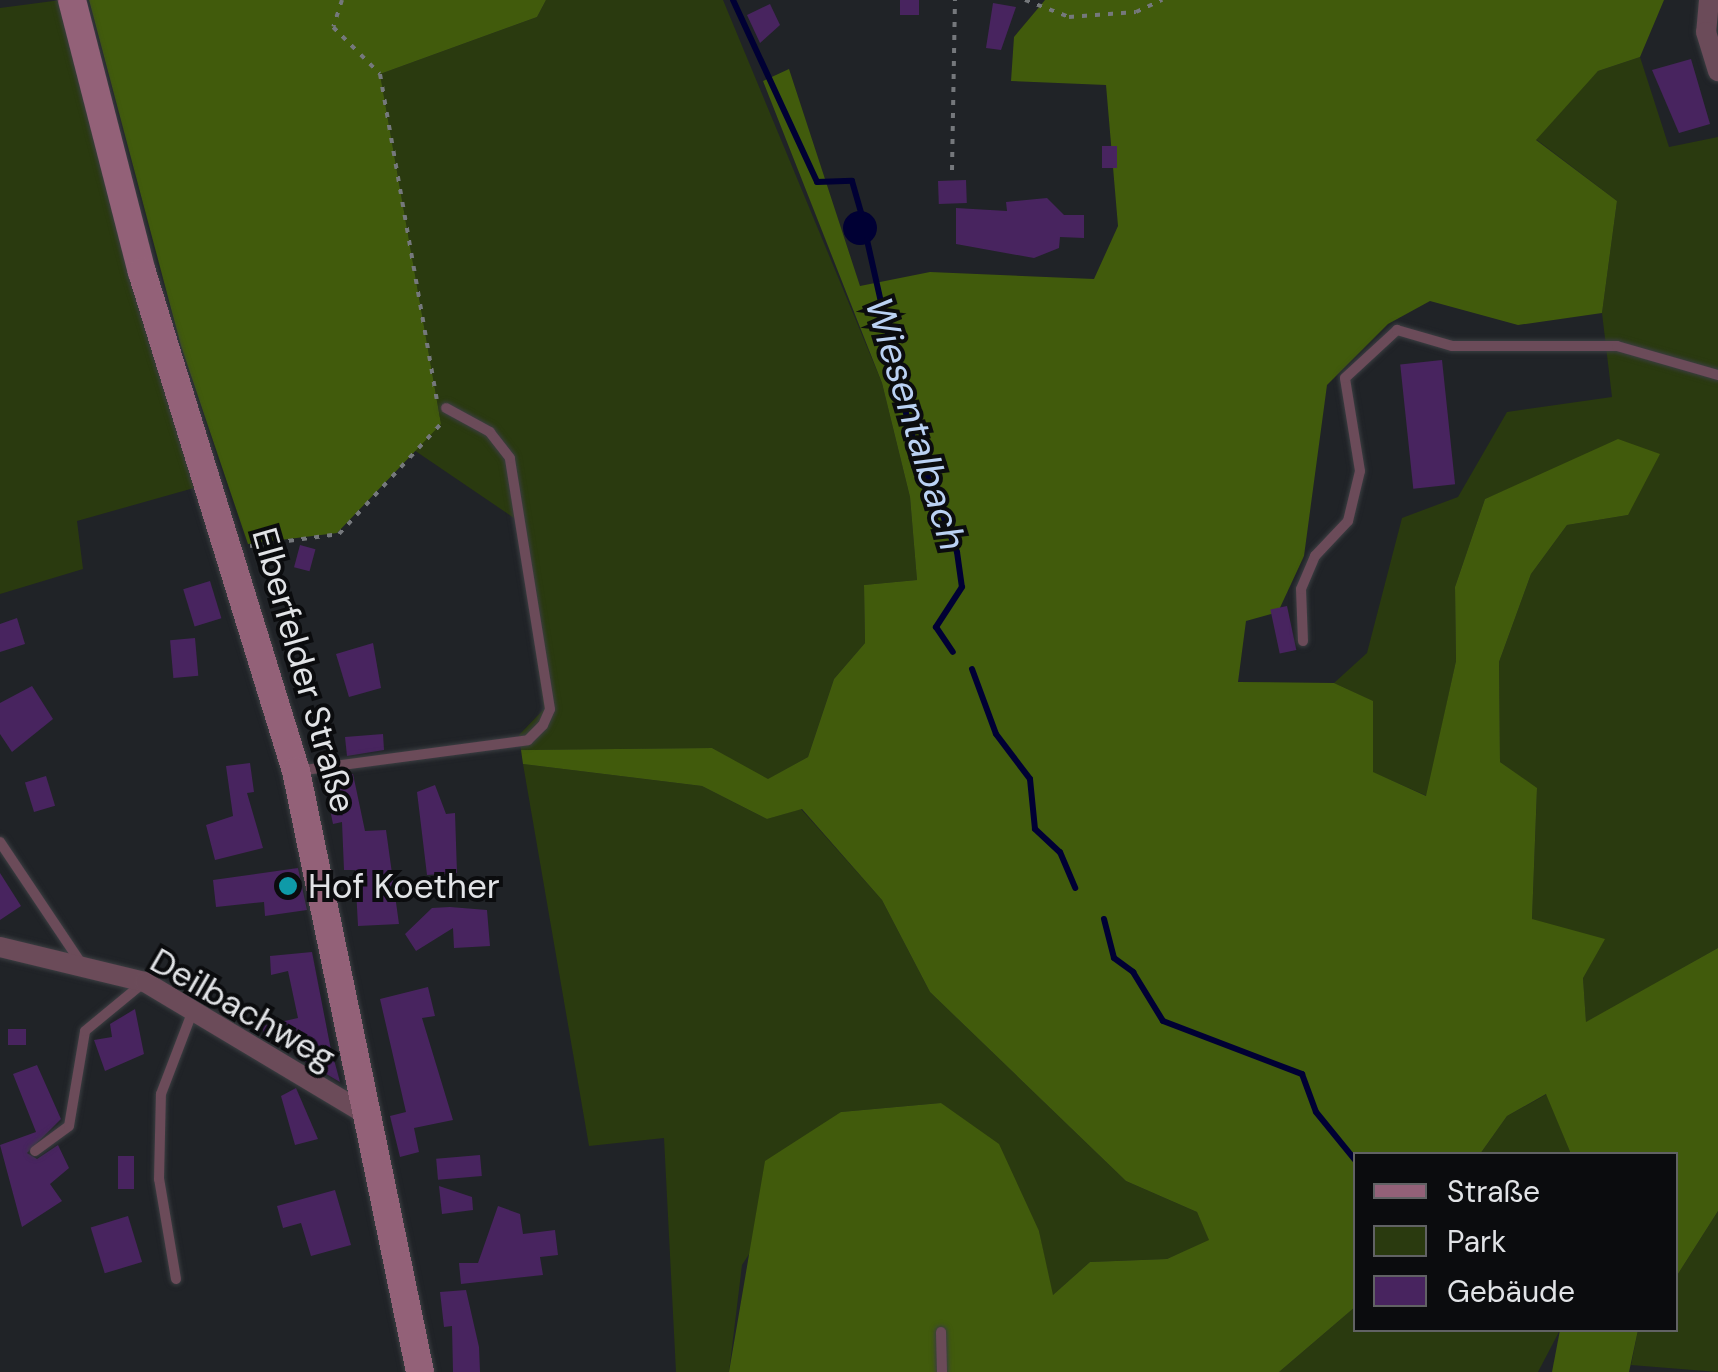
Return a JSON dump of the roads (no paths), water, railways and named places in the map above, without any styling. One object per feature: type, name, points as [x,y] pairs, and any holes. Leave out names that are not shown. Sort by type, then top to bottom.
[{"type":"main road","name":"Elberfelder Straße","points":[[72,0],[142,272],[296,771],[420,1372]]},
{"type":"street","points":[[1709,0],[1706,32],[1718,72]]},
{"type":"street","name":"Deilbachweg","points":[[0,947],[81,963],[145,982],[370,1116]]},
{"type":"lane","points":[[1303,641],[1300,589],[1315,556],[1348,521],[1360,471],[1345,378],[1397,330],[1452,346],[1617,346],[1718,375]]},
{"type":"lane","points":[[296,771],[528,740],[543,725],[550,709],[510,458],[490,432],[446,408]]},
{"type":"lane","points":[[0,842],[81,963]]},
{"type":"lane","points":[[35,1151],[69,1126],[85,1031],[145,982]]},
{"type":"lane","points":[[176,1279],[159,1178],[160,1094],[193,1010]]},
{"type":"lane","points":[[940,1332],[942,1372]]},
{"type":"waterway","name":"Wiesentalbach","points":[[733,0],[817,182],[852,181],[861,213]]},
{"type":"waterway","points":[[867,240],[909,427],[957,552],[962,587],[936,627],[953,652]]},
{"type":"waterway","name":"Wiesentalbach","points":[[972,669],[996,734],[1030,779],[1035,829],[1060,852],[1075,888]]},
{"type":"waterway","name":"Wiesentalbach","points":[[1104,919],[1114,958],[1133,972],[1163,1021],[1302,1074],[1316,1112],[1353,1157]]},
{"type":"place","name":"Hof Koether","points":[[288,886]]}]
